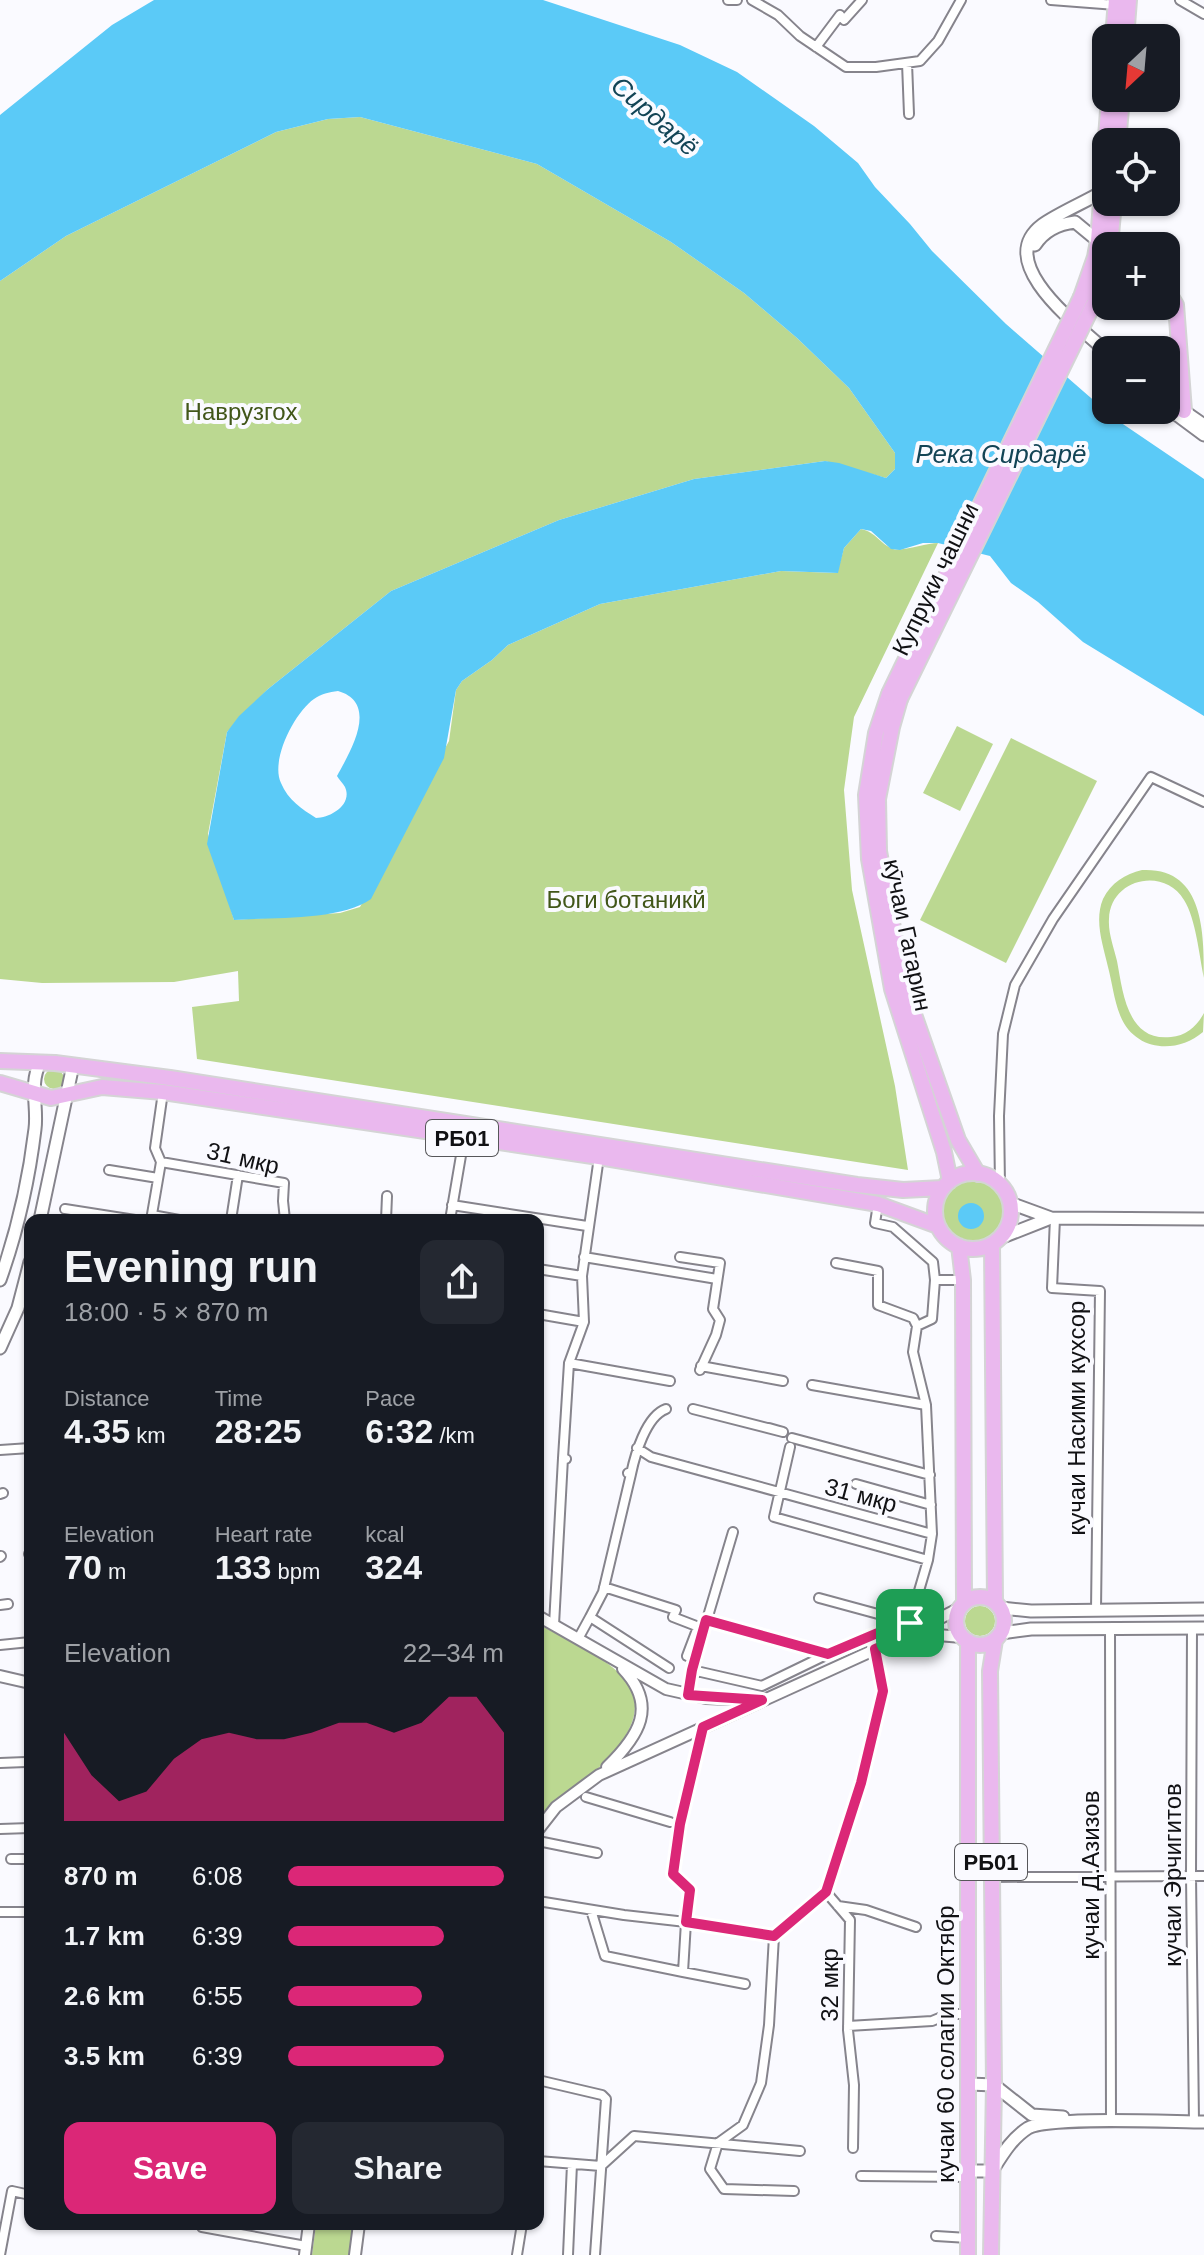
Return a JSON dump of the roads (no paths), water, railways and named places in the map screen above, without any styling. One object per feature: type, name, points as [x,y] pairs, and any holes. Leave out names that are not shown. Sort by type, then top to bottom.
[{"type":"highway","points":[[1117,24],[1122,3]]},
{"type":"highway","points":[[1122,3],[1124,24]]},
{"type":"highway","points":[[1087,301],[1092,274]]},
{"type":"highway","points":[[1087,301],[1092,291]]},
{"type":"highway","points":[[1087,301],[1092,297]]},
{"type":"highway","name":"Купруки чашни","points":[[895,697],[1087,301]]},
{"type":"highway","name":"кӯчаи Гагарин","points":[[895,697],[878,799],[879,851],[903,983],[958,1140],[978,1174]]},
{"type":"highway","name":"кӯчаи Гагарин","points":[[895,697],[876,733],[866,795],[869,859],[892,989],[944,1152],[947,1184]]},
{"type":"highway","name":"РБ01","points":[[0,1061],[73,1065],[170,1078],[857,1185],[903,1190],[947,1184],[959,1176],[978,1174]]},
{"type":"highway","name":"РБ01","points":[[0,1083],[51,1098],[102,1087],[163,1092],[599,1157],[878,1204],[938,1226],[959,1246],[963,1280],[962,1606],[956,1623],[965,1639]]},
{"type":"highway","points":[[978,1174],[990,1177],[1000,1185],[1010,1203]]},
{"type":"highway","points":[[938,1226],[935,1206],[947,1184]]},
{"type":"highway","name":"РБ01","points":[[998,1637],[1005,1620],[998,1605],[991,1280],[996,1241],[1008,1228],[1010,1203]]},
{"type":"highway","points":[[959,1246],[976,1249],[996,1241]]},
{"type":"highway","points":[[962,1606],[982,1597],[998,1605]]},
{"type":"highway","points":[[965,1639],[982,1645],[998,1637]]},
{"type":"highway","name":"кучаи 60 солагии Октябр","points":[[994,2085],[990,1671],[998,1637]]},
{"type":"highway","name":"кучаи 60 солагии Октябр","points":[[965,1639],[969,2084],[963,2176],[968,2255]]},
{"type":"highway","points":[[967,1889],[979,1880],[992,1882]]},
{"type":"highway","points":[[966,1944],[979,1951],[992,1943]]},
{"type":"highway","name":"РБ01","points":[[991,2255],[994,2085]]},
{"type":"main road","points":[[1092,204],[1043,225],[1033,235],[1027,261],[1032,276],[1049,297],[1092,338]]},
{"type":"main road","points":[[1092,235],[1075,222],[1062,223],[1037,241],[1034,261],[1052,293],[1098,336]]},
{"type":"main road","points":[[1180,410],[1204,425]]},
{"type":"main road","points":[[1180,412],[1204,435]]},
{"type":"main road","points":[[0,1280],[30,1165],[36,1124],[35,1076],[40,1063]]},
{"type":"main road","points":[[41,1214],[73,1065]]},
{"type":"main road","points":[[1010,1203],[1053,1218],[1204,1219]]},
{"type":"main road","points":[[996,1241],[1053,1218]]},
{"type":"main road","points":[[0,1348],[24,1308]]},
{"type":"main road","points":[[998,1605],[1031,1611],[1204,1609]]},
{"type":"main road","points":[[998,1637],[1031,1629],[1198,1628]]},
{"type":"main road","points":[[969,2084],[994,2085],[1032,2115],[1111,2121],[1199,2122]]},
{"type":"main road","points":[[963,2176],[992,2171],[1019,2135],[1036,2125],[1111,2121]]},
{"type":"street","points":[[728,0],[737,0]]},
{"type":"street","points":[[752,0],[778,15],[800,36],[846,67],[876,67],[920,61],[938,41],[961,0]]},
{"type":"street","points":[[816,47],[840,15],[844,20],[862,0]]},
{"type":"street","points":[[1051,0],[1122,3]]},
{"type":"street","points":[[1180,0],[1204,14]]},
{"type":"street","points":[[907,63],[909,114]]},
{"type":"street","points":[[1000,1185],[1003,1034],[1015,985],[1053,919],[1151,777],[1204,802]]},
{"type":"street","points":[[152,1214],[161,1162],[155,1148],[163,1092]]},
{"type":"street","points":[[451,1214],[464,1138]]},
{"type":"street","points":[[554,1625],[569,1363],[584,1322],[582,1276],[599,1157]]},
{"type":"street","name":"31 мкр","points":[[161,1162],[284,1183],[284,1214]]},
{"type":"street","points":[[109,1170],[158,1178]]},
{"type":"street","points":[[232,1214],[238,1175]]},
{"type":"street","points":[[386,1214],[387,1196]]},
{"type":"street","points":[[836,1263],[878,1271],[878,1305],[913,1318],[917,1326],[932,1319],[933,1262],[893,1227],[875,1223],[878,1204]]},
{"type":"street","points":[[452,1205],[510,1214]]},
{"type":"street","points":[[65,1209],[97,1214]]},
{"type":"street","name":"кучаи Насими кухсор","points":[[1053,1218],[1052,1288],[1100,1291],[1096,1610]]},
{"type":"street","points":[[544,1219],[587,1226]]},
{"type":"street","points":[[584,1257],[717,1279]]},
{"type":"street","points":[[680,1257],[720,1263],[713,1309],[720,1320],[700,1368],[783,1381]]},
{"type":"street","points":[[544,1270],[582,1276]]},
{"type":"street","points":[[935,1280],[963,1280]]},
{"type":"street","points":[[544,1315],[584,1322]]},
{"type":"street","name":"31 мкр","points":[[909,1627],[932,1534],[926,1405],[913,1352],[917,1326]]},
{"type":"street","points":[[569,1363],[670,1381]]},
{"type":"street","points":[[812,1385],[926,1405]]},
{"type":"street","points":[[578,1639],[604,1587],[637,1448],[658,1412],[666,1409]]},
{"type":"street","points":[[693,1409],[783,1432],[769,1428]]},
{"type":"street","name":"31 мкр","points":[[780,1494],[791,1442],[930,1475]]},
{"type":"street","points":[[0,1450],[24,1448]]},
{"type":"street","name":"31 мкр","points":[[637,1448],[651,1457],[932,1534]]},
{"type":"street","points":[[856,1484],[931,1505]]},
{"type":"street","points":[[780,1494],[774,1517],[928,1560]]},
{"type":"street","points":[[688,1695],[703,1625],[733,1532]]},
{"type":"street","points":[[604,1587],[676,1610],[673,1617],[828,1654]]},
{"type":"street","points":[[819,1598],[900,1620],[909,1627]]},
{"type":"street","points":[[599,1775],[875,1649],[909,1627],[962,1606]]},
{"type":"street","points":[[590,1617],[669,1668]]},
{"type":"street","points":[[544,1619],[666,1689],[688,1695],[762,1700]]},
{"type":"street","points":[[687,1656],[703,1625]]},
{"type":"street","points":[[692,1670],[762,1686],[887,1629],[909,1627],[965,1639]]},
{"type":"street","name":"кучаи Эрчигитов","points":[[1198,1628],[1191,1876],[1199,2122]]},
{"type":"street","name":"кучаи Д.Азизов","points":[[1110,1629],[1111,2121]]},
{"type":"street","points":[[0,1645],[24,1643]]},
{"type":"street","points":[[794,2191],[724,2189],[710,2169],[718,2143],[743,2125],[761,2083],[769,2025],[774,1936],[826,1892],[861,1783],[883,1691],[875,1649]]},
{"type":"street","points":[[544,1822],[556,1807],[599,1775],[625,1750],[641,1721],[640,1692],[613,1659]]},
{"type":"street","points":[[0,1676],[24,1682]]},
{"type":"street","points":[[683,1972],[690,1890],[673,1874],[680,1824],[703,1727]]},
{"type":"street","points":[[0,1763],[24,1762]]},
{"type":"street","points":[[586,1797],[670,1822]]},
{"type":"street","points":[[0,1829],[24,1828]]},
{"type":"street","points":[[544,1842],[597,1853]]},
{"type":"street","points":[[11,1859],[24,1859]]},
{"type":"street","points":[[992,1882],[1204,1876]]},
{"type":"street","name":"32 мкр","points":[[826,1892],[850,1920],[848,2026],[854,2085],[853,2148]]},
{"type":"street","points":[[544,1902],[774,1936]]},
{"type":"street","points":[[838,1906],[866,1910],[916,1927]]},
{"type":"street","points":[[591,1910],[605,1956],[745,1984]]},
{"type":"street","points":[[0,1912],[24,1912]]},
{"type":"street","points":[[848,2026],[932,2021],[949,2014],[967,2014]]},
{"type":"street","points":[[544,2081],[602,2095],[606,2099],[595,2255]]},
{"type":"street","points":[[544,2162],[601,2166],[634,2136],[800,2151]]},
{"type":"street","points":[[568,2255],[572,2164]]},
{"type":"street","points":[[861,2176],[963,2176]]},
{"type":"street","points":[[0,2255],[12,2191],[24,2194]]},
{"type":"street","points":[[216,2230],[306,2250],[308,2230]]},
{"type":"street","points":[[355,2255],[358,2230]]},
{"type":"street","points":[[517,2255],[521,2230]]},
{"type":"street","points":[[936,2236],[968,2238]]},
{"type":"water","name":"Река Сирдарё","points":[[154,0],[543,0],[680,45],[737,72],[814,126],[858,163],[875,187],[932,251],[1006,324],[1092,399],[1092,424],[1123,424],[1204,479],[1204,716],[1083,642],[1038,602],[1011,583],[990,556],[938,543],[891,549],[871,531],[861,529],[844,548],[838,573],[781,571],[600,604],[508,645],[462,681],[456,690],[444,758],[371,899],[358,906],[324,915],[234,920],[207,844],[227,732],[268,689],[391,591],[559,520],[694,479],[825,461],[886,478],[895,469],[895,453],[849,388],[797,338],[744,293],[671,242],[537,164],[360,117],[328,119],[276,132],[66,236],[0,281],[0,115],[112,25]],"holes":[[[338,691],[351,697],[360,717],[358,729],[337,776],[345,787],[346,799],[333,813],[316,818],[296,804],[281,783],[279,762],[286,737],[307,705],[325,694]]]},
{"type":"water","points":[[971,1203],[980,1207],[984,1216],[980,1225],[971,1229],[962,1225],[958,1216],[962,1207]]},
{"type":"water label","name":"Сирдарё","points":[[655,116]]},
{"type":"park label","name":"Наврузгох","points":[[241,411]]},
{"type":"park label","name":"Боги ботаникй","points":[[626,899]]}]
